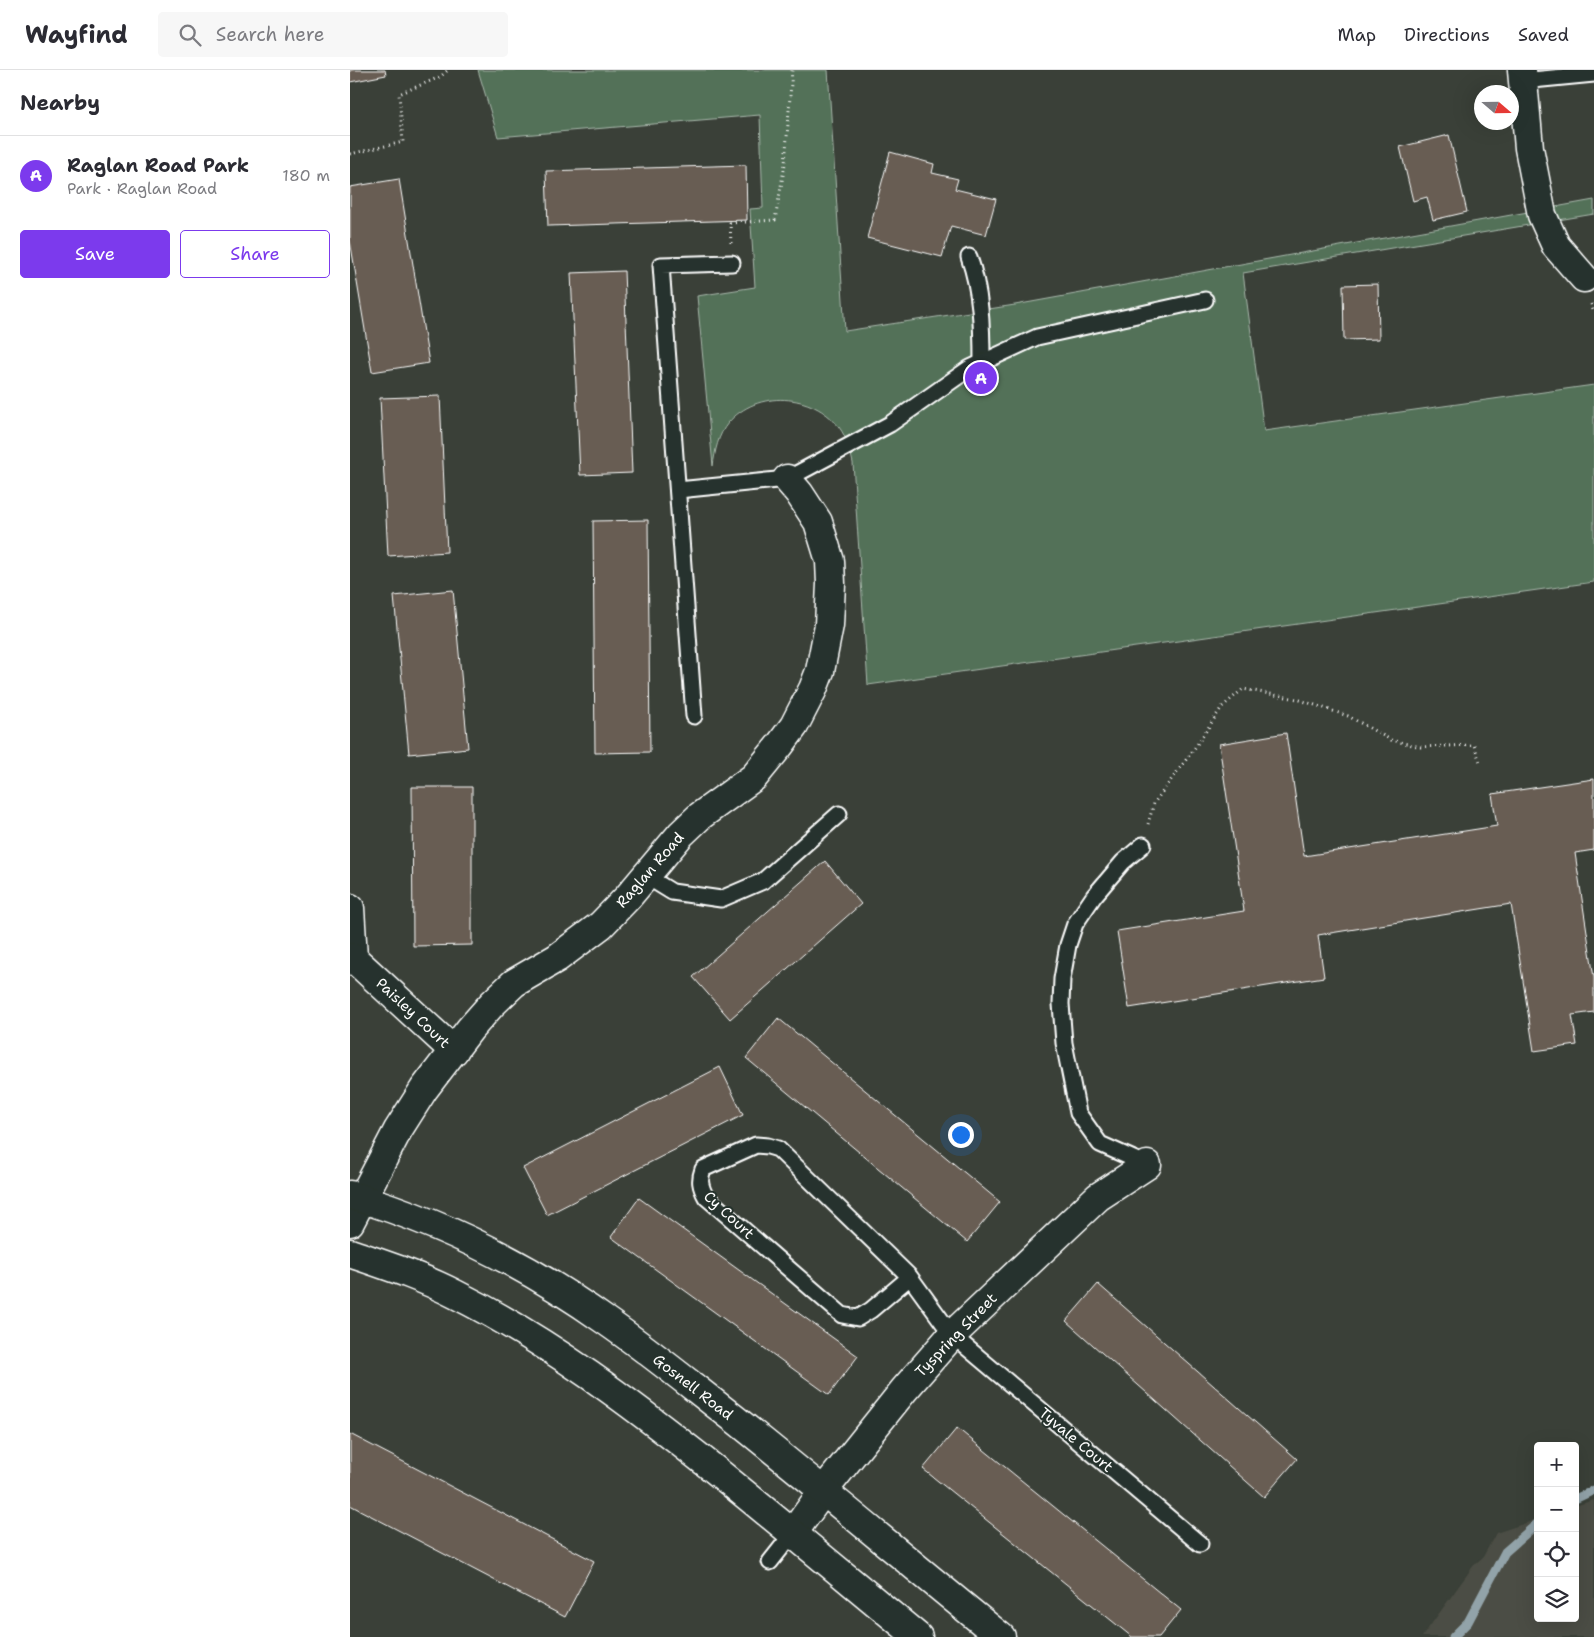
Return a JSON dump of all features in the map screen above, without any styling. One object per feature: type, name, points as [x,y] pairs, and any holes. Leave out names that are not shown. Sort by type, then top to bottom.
[{"type":"street","points":[[1522,76],[1528,148],[1542,215],[1556,246],[1584,278]]},
{"type":"street","name":"Raglan Road","points":[[350,1222],[356,1197],[408,1114],[424,1090],[492,1004],[514,983],[557,958],[601,925],[681,834],[700,816],[754,777],[794,726],[820,671],[829,626],[831,584],[830,561],[818,522],[799,492],[787,479]]},
{"type":"street","points":[[350,908],[351,957]]},
{"type":"street","name":"Paisley Court","points":[[351,957],[454,1051]]},
{"type":"street","name":"Tyspring Street","points":[[793,1532],[904,1390],[952,1335],[1098,1197],[1147,1165]]},
{"type":"street","name":"Gosnell Road","points":[[356,1197],[418,1218],[478,1245],[537,1276],[621,1332],[824,1490],[1001,1637]]},
{"type":"street","points":[[350,1253],[404,1272],[454,1293],[497,1316],[586,1372],[643,1413],[793,1532],[918,1637]]},
{"type":"lane","points":[[1522,76],[1594,74]]},
{"type":"lane","points":[[970,257],[976,276],[980,306],[982,362]]},
{"type":"lane","points":[[694,716],[661,265],[732,263]]},
{"type":"lane","points":[[678,490],[787,479],[890,424],[970,368],[1037,337],[1205,300]]},
{"type":"lane","points":[[646,876],[672,892],[721,899],[763,881],[839,814]]},
{"type":"lane","points":[[1143,845],[1123,862],[1094,896],[1075,924],[1068,945],[1062,979],[1061,1004],[1064,1043],[1078,1113],[1100,1144],[1147,1165]]},
{"type":"lane","name":"Cy Court","points":[[910,1277],[871,1310],[858,1318],[842,1315],[706,1197],[701,1188],[700,1178],[703,1169],[756,1145],[778,1149],[910,1277],[952,1335]]},
{"type":"lane","name":"Tyvale Court","points":[[952,1335],[1200,1544]]},
{"type":"lane","points":[[770,1562],[793,1532]]},
{"type":"path","points":[[350,154],[403,142],[399,94],[440,77],[448,70]]},
{"type":"path","points":[[732,263],[730,223],[775,220],[785,164],[792,70]]},
{"type":"path","points":[[1143,845],[1154,803],[1222,707],[1243,689],[1297,699],[1348,716],[1391,740],[1420,747],[1474,745],[1480,762]]},
{"type":"shaded area","points":[[1594,1500],[1594,1637],[1422,1637],[1474,1565],[1483,1557],[1496,1533],[1534,1520],[1534,1622],[1579,1622],[1579,1505]]},
{"type":"green space","points":[[478,70],[828,70],[845,331],[1015,305],[1594,200],[1594,214],[1243,273],[1264,431],[1594,385],[1594,582],[868,685],[853,463],[842,431],[828,416],[815,407],[800,402],[785,399],[769,400],[754,404],[740,412],[728,423],[718,443],[713,466],[697,296],[755,287],[750,209],[763,208],[760,115],[498,137]]},
{"type":"building","points":[[350,70],[385,70],[386,75],[350,82]]},
{"type":"building","points":[[1449,135],[1467,212],[1433,220],[1427,197],[1413,201],[1400,147]]},
{"type":"building","points":[[890,152],[934,164],[932,173],[958,179],[955,189],[996,199],[986,235],[951,226],[942,257],[867,238]]},
{"type":"building","points":[[746,165],[747,220],[548,226],[546,171]]},
{"type":"building","points":[[399,179],[429,363],[372,372],[350,240],[350,187]]},
{"type":"building","points":[[624,271],[632,473],[580,475],[571,273]]},
{"type":"building","points":[[1378,284],[1379,339],[1344,340],[1343,285]]},
{"type":"building","points":[[440,396],[447,552],[388,556],[380,398]]},
{"type":"building","points":[[648,520],[650,752],[595,753],[593,521]]},
{"type":"building","points":[[453,590],[468,748],[409,754],[394,596]]},
{"type":"building","points":[[1286,733],[1304,856],[1497,826],[1492,794],[1594,779],[1594,850],[1575,853],[1594,978],[1594,1012],[1572,1015],[1577,1045],[1534,1051],[1511,904],[1318,935],[1324,977],[1129,1008],[1117,931],[1244,911],[1219,744]]},
{"type":"building","points":[[412,787],[472,787],[472,945],[413,946]]},
{"type":"building","points":[[825,861],[861,904],[730,1019],[693,977]]},
{"type":"building","points":[[778,1018],[1000,1202],[967,1242],[746,1058]]},
{"type":"building","points":[[720,1067],[743,1115],[547,1215],[523,1168]]},
{"type":"building","points":[[639,1198],[858,1356],[829,1395],[611,1237]]},
{"type":"building","points":[[1098,1284],[1297,1459],[1264,1497],[1066,1321]]},
{"type":"building","points":[[957,1428],[1181,1610],[1159,1637],[1132,1637],[923,1469]]},
{"type":"building","points":[[350,1434],[594,1561],[565,1617],[350,1505]]},
{"type":"waterway","points":[[1579,1497],[1594,1490]]},
{"type":"waterway","points":[[1453,1637],[1468,1622],[1505,1552],[1534,1527]]},
{"type":"place","name":"Raglan Road Park","points":[[981,378]]}]
